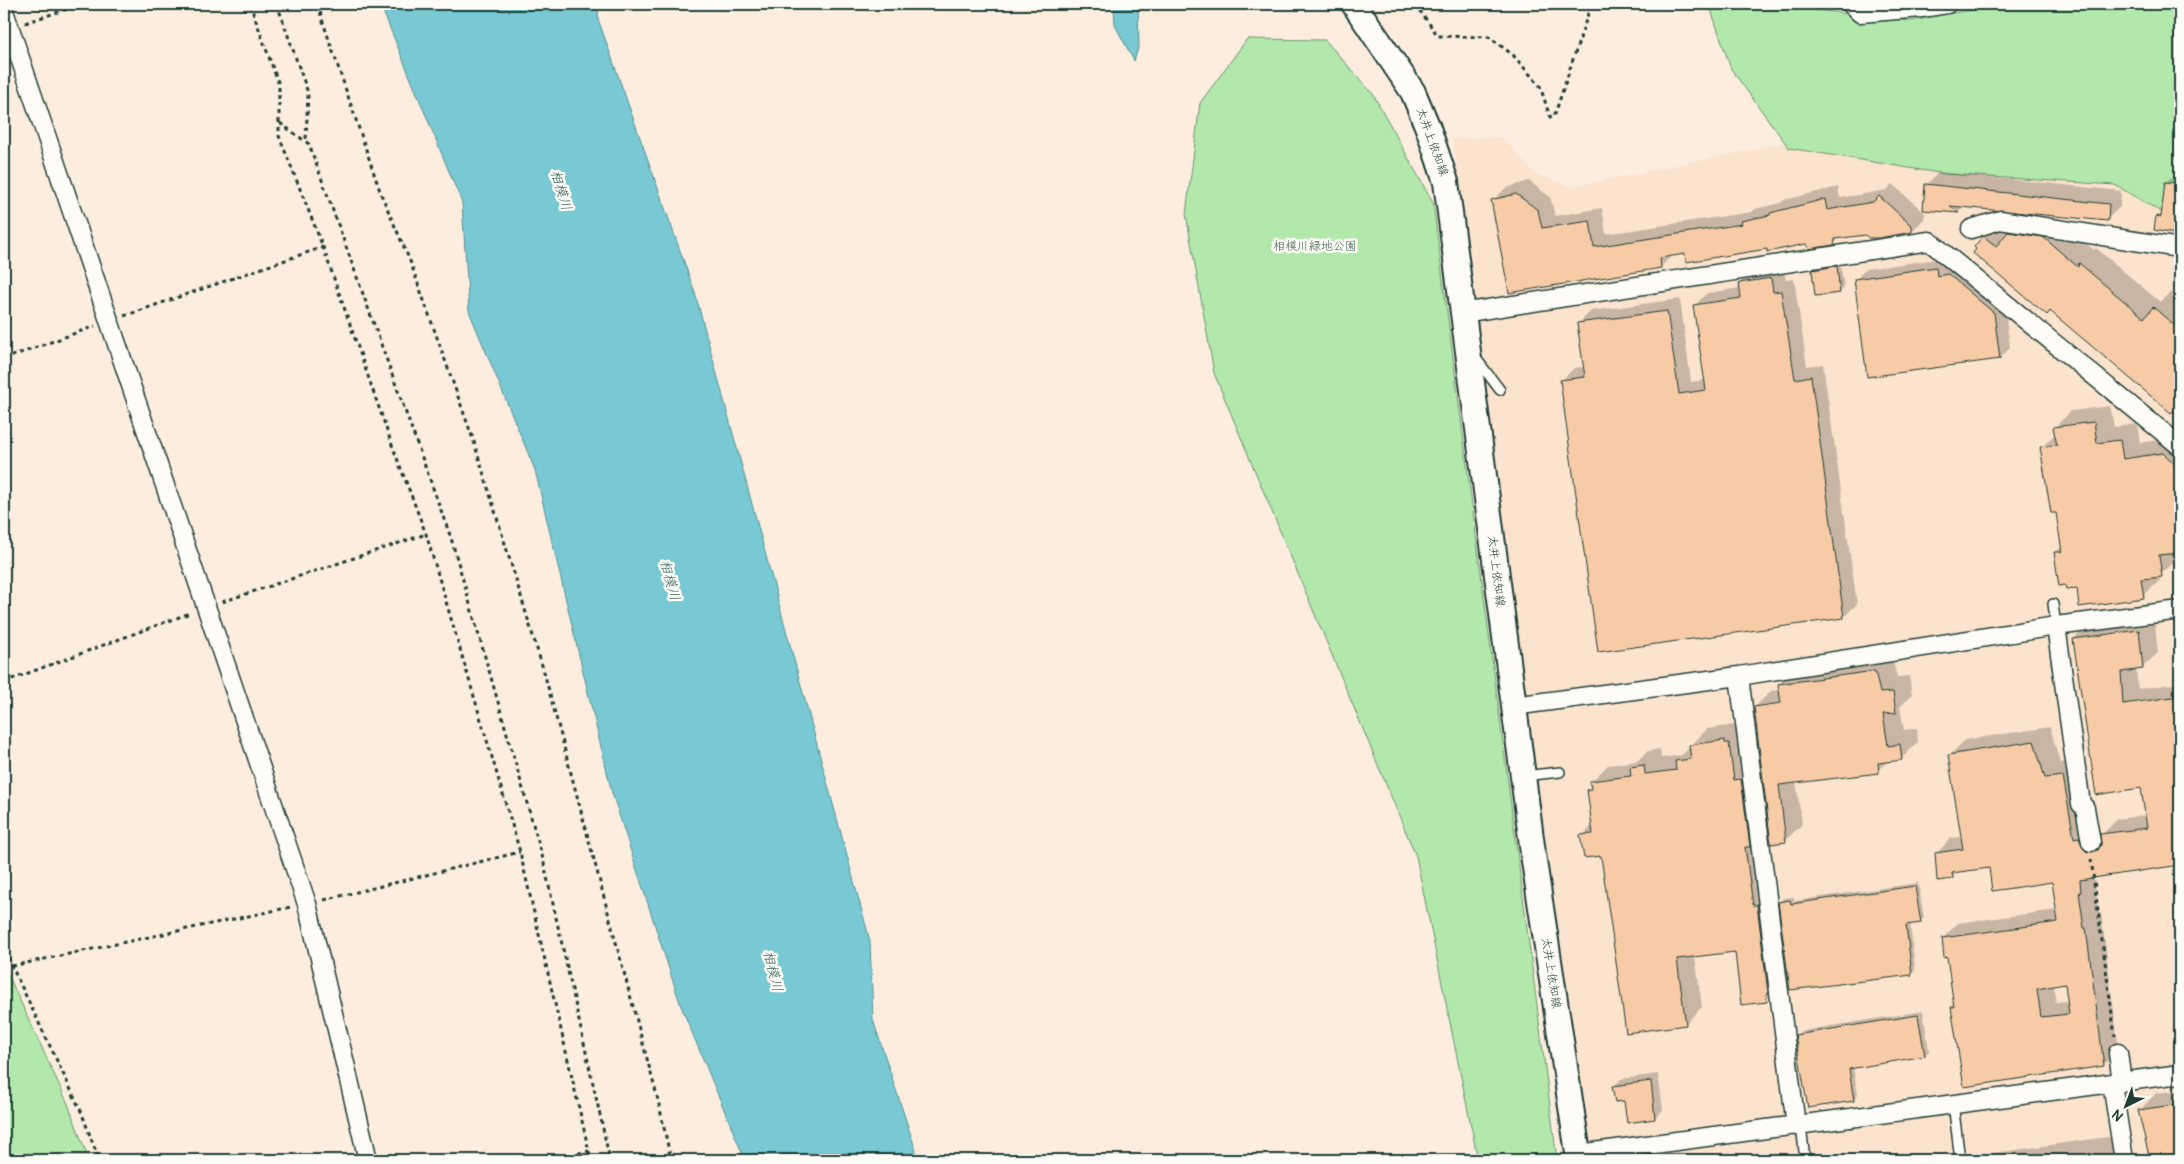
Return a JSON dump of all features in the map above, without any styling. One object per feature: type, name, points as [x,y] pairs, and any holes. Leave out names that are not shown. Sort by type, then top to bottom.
[{"type":"main road","name":"太井上依知線","points":[[1354,4],[1413,92],[1428,128],[1446,182],[1522,776],[1579,1157]]},
{"type":"street","points":[[1851,4],[1860,13],[1947,4]]},
{"type":"street","points":[[4,10],[307,904],[368,1160]]},
{"type":"street","points":[[1971,229],[2000,220],[2180,248]]},
{"type":"street","points":[[1462,313],[1929,241],[2180,446]]},
{"type":"street","points":[[1513,706],[1739,676],[2056,626],[2180,610]]},
{"type":"street","points":[[2056,626],[2080,804],[2085,808],[2091,842]]},
{"type":"street","points":[[1739,676],[1798,1125]]},
{"type":"street","points":[[2118,1053],[2117,1082],[2124,1160]]},
{"type":"street","points":[[1579,1157],[1798,1125],[2180,1074]]},
{"type":"lane","points":[[1468,359],[1478,361],[1500,390]]},
{"type":"lane","points":[[2053,604],[2056,626]]},
{"type":"lane","points":[[1522,776],[1560,772]]},
{"type":"lane","points":[[1953,1104],[1960,1160]]},
{"type":"lane","points":[[1798,1125],[1804,1160]]},
{"type":"path","points":[[10,28],[82,4]]},
{"type":"path","points":[[250,4],[279,85],[280,136],[323,247],[392,444],[426,534],[520,852],[591,1160]]},
{"type":"path","points":[[277,4],[308,93],[306,142],[451,538],[543,859],[610,1160]]},
{"type":"path","points":[[319,4],[321,16],[381,194],[410,262],[474,442],[542,663],[658,1100],[671,1160]]},
{"type":"path","points":[[1415,4],[1438,36],[1489,38],[1513,55],[1540,86],[1550,117],[1554,116],[1588,14],[1594,4]]},
{"type":"path","points":[[279,122],[306,142]]},
{"type":"path","points":[[4,359],[323,247]]},
{"type":"path","points":[[2091,842],[2089,844],[2118,1053]]},
{"type":"path","points":[[12,966],[307,904],[520,852]]},
{"type":"path","points":[[4,950],[81,1111],[98,1160]]},
{"type":"path","points":[[547,1160],[589,1150]]},
{"type":"shaded area","points":[[1829,134],[2180,177],[2180,1160],[1588,1160],[1453,139],[1502,137],[1535,174],[1572,187]]},
{"type":"green space","points":[[1709,4],[1764,4],[1911,21],[2002,4],[2180,4],[2180,223],[2115,185],[1945,174],[1789,148],[1731,69]]},
{"type":"green space","name":"相模川緑地公園","points":[[1247,39],[1325,40],[1373,94],[1433,203],[1557,1160],[1478,1160],[1416,856],[1214,373],[1186,214],[1200,103]]},
{"type":"green space","points":[[4,966],[68,1104],[89,1160],[5,1160]]},
{"type":"water","name":"相模川","points":[[380,4],[599,4],[598,19],[695,293],[870,941],[873,1020],[919,1160],[745,1160],[681,1006],[612,793],[535,470],[469,311],[462,203]]},
{"type":"water","points":[[1114,4],[1138,4],[1139,45],[1134,61],[1115,25]]},
{"type":"building","points":[[2165,182],[2178,183],[2175,234],[2154,230],[2156,216],[2161,217]]},
{"type":"building","points":[[1925,184],[2109,204],[2108,221],[1950,206],[1959,213],[1923,210]]},
{"type":"building","points":[[1516,194],[1538,210],[1542,228],[1590,221],[1594,247],[1742,224],[1741,221],[1770,215],[1770,213],[1825,199],[1827,210],[1873,202],[1879,196],[1912,226],[1912,232],[1879,238],[1869,238],[1865,235],[1835,239],[1834,245],[1809,249],[1806,244],[1767,252],[1767,249],[1686,262],[1685,254],[1660,258],[1661,268],[1509,293],[1491,200]]},
{"type":"building","points":[[2008,232],[2043,237],[2078,267],[2079,263],[2144,318],[2153,307],[2180,330],[2180,418],[2173,411],[2171,413],[2050,311],[2047,315],[1973,253],[1976,249],[1974,247],[1983,236],[1996,246]]},
{"type":"building","points":[[1837,266],[1840,293],[1815,296],[1812,270]]},
{"type":"building","points":[[1936,267],[1937,276],[1948,274],[1994,313],[2000,359],[1867,377],[1854,279]]},
{"type":"building","points":[[1771,278],[1773,292],[1781,291],[1795,379],[1811,376],[1844,618],[1598,652],[1560,380],[1585,377],[1577,323],[1667,311],[1679,394],[1706,390],[1693,305],[1741,298],[1739,283]]},
{"type":"building","points":[[2094,422],[2097,443],[2120,440],[2123,459],[2163,453],[2174,463],[2180,505],[2180,553],[2159,555],[2162,577],[2141,579],[2144,598],[2079,607],[2077,588],[2066,589],[2065,585],[2059,586],[2054,552],[2062,552],[2056,513],[2051,513],[2040,447],[2057,445],[2053,427]]},
{"type":"building","points":[[2139,630],[2143,669],[2121,672],[2123,704],[2180,696],[2180,865],[2080,880],[2081,892],[2079,892],[2084,928],[2086,928],[2104,1066],[1964,1087],[1951,1007],[1954,1007],[1947,957],[1944,958],[1942,938],[2058,922],[2052,882],[1992,891],[1989,868],[1952,873],[1953,879],[1937,881],[1935,853],[1963,849],[1948,755],[2034,741],[2045,778],[2063,776],[2074,838],[2079,837],[2083,848],[2087,852],[2098,850],[2101,845],[2100,834],[2147,828],[2141,788],[2096,795],[2073,639]],"holes":[[[2065,984],[2069,1014],[2041,1017],[2037,989]]]},
{"type":"building","points":[[1875,671],[1880,693],[1893,692],[1896,713],[1883,714],[1888,746],[1900,744],[1902,760],[1878,763],[1879,773],[1779,785],[1786,842],[1771,844],[1754,707],[1781,703],[1778,684]]},
{"type":"building","points":[[1725,740],[1725,743],[1729,743],[1734,780],[1741,779],[1750,847],[1745,847],[1753,905],[1757,905],[1768,993],[1766,994],[1767,1002],[1741,1005],[1735,952],[1677,959],[1686,1025],[1626,1033],[1601,856],[1584,858],[1580,835],[1593,834],[1587,790],[1591,789],[1590,781],[1631,776],[1630,767],[1644,765],[1645,774],[1676,770],[1675,761],[1691,759],[1689,745]]},
{"type":"building","points":[[1915,886],[1921,923],[1906,925],[1912,975],[1790,990],[1778,902],[1790,900],[1791,904]]},
{"type":"building","points":[[1918,1015],[1925,1056],[1849,1069],[1854,1101],[1808,1108],[1795,1035]]},
{"type":"building","points":[[1651,1081],[1655,1119],[1627,1123],[1624,1101],[1615,1102],[1612,1086]]},
{"type":"building","points":[[2180,1104],[2180,1160],[2150,1160],[2138,1110]]}]
